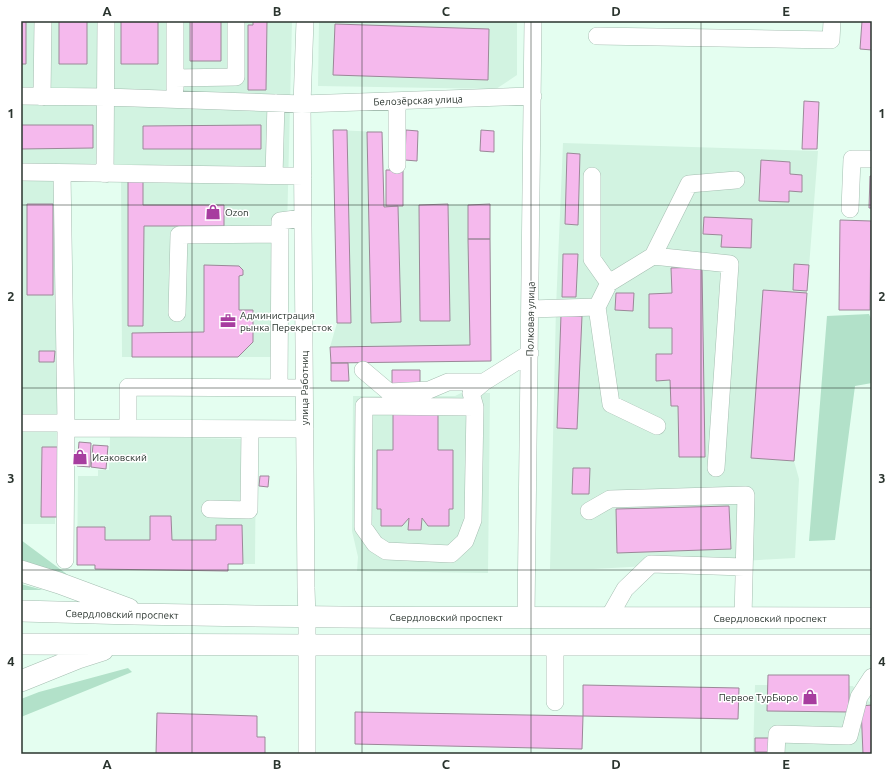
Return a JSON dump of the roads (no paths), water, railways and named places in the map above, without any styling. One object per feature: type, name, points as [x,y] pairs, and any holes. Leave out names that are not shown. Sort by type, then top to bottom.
[{"type":"main road","points":[[21,571],[59,583],[146,615]]},
{"type":"main road","name":"Свердловский проспект","points":[[21,611],[146,615],[307,617],[872,618]]},
{"type":"main road","points":[[21,644],[307,646],[872,644]]},
{"type":"main road","points":[[21,681],[78,658],[119,645]]},
{"type":"street","points":[[42,97],[43,21]]},
{"type":"street","points":[[105,174],[106,21]]},
{"type":"street","points":[[175,21],[175,99]]},
{"type":"street","points":[[175,78],[236,77],[236,21]]},
{"type":"street","name":"улица Работниц","points":[[305,21],[302,104],[307,754]]},
{"type":"street","name":"Полковая улица","points":[[526,617],[533,21]]},
{"type":"street","points":[[597,36],[832,40],[832,21]]},
{"type":"street","name":"Белозёрская улица","points":[[21,96],[106,97],[302,104],[533,96]]},
{"type":"street","points":[[397,101],[397,165]]},
{"type":"street","points":[[274,176],[276,103]]},
{"type":"street","points":[[850,209],[852,159],[872,159]]},
{"type":"street","points":[[21,172],[303,176]]},
{"type":"street","points":[[62,173],[66,425],[65,560]]},
{"type":"street","points":[[592,176],[592,259],[609,283]]},
{"type":"street","points":[[656,426],[611,404],[597,307],[609,283],[653,256],[689,184],[736,180]]},
{"type":"street","points":[[279,388],[280,221],[303,218]]},
{"type":"street","points":[[177,313],[179,235],[280,234]]},
{"type":"street","points":[[653,256],[730,264],[716,468]]},
{"type":"street","points":[[530,309],[597,307]]},
{"type":"street","points":[[475,407],[364,406],[363,527],[375,544],[386,550],[451,554],[465,541],[473,520],[475,407],[471,393],[484,382],[530,353]]},
{"type":"street","points":[[363,370],[389,392],[429,390],[448,382],[484,382]]},
{"type":"street","points":[[128,428],[128,387],[304,388]]},
{"type":"street","points":[[21,423],[128,428],[305,429]]},
{"type":"street","points":[[210,509],[249,510],[250,429]]},
{"type":"street","points":[[589,510],[610,500],[746,495],[743,618]]},
{"type":"street","points":[[609,617],[625,589],[651,564],[744,567]]},
{"type":"street","points":[[555,645],[555,702]]},
{"type":"street","points":[[776,754],[777,734],[849,736],[859,697],[872,677]]},
{"type":"place","name":"Ozon","points":[[213,212]]},
{"type":"place","name":"Администрация рынка Перекресток","points":[[228,321]]},
{"type":"place","name":"Исаковский","points":[[80,457]]},
{"type":"place","name":"Первое ТурБюро","points":[[810,697]]}]
